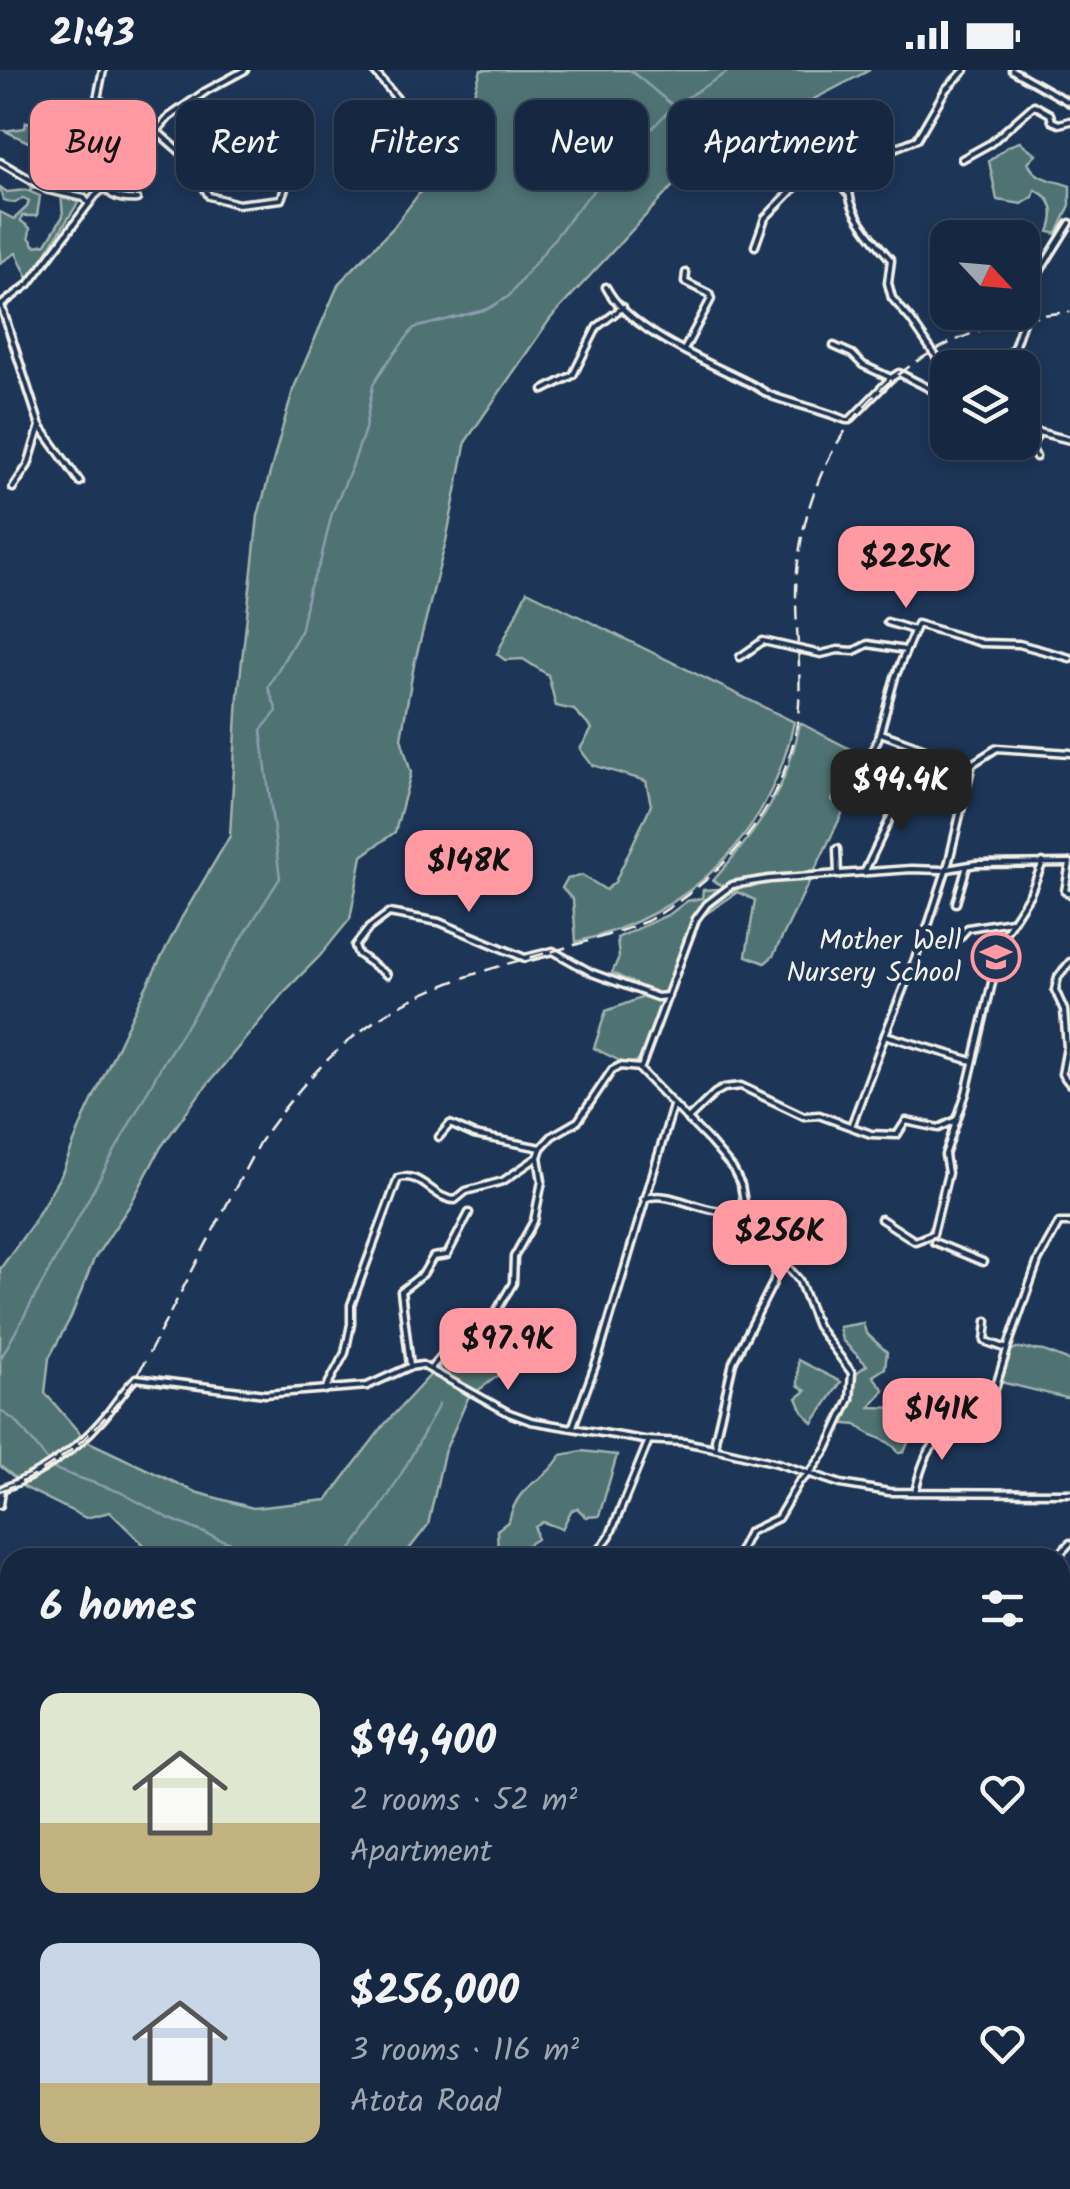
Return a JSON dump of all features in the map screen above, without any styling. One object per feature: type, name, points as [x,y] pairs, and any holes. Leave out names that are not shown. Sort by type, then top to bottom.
[{"type":"street","points":[[104,70],[97,99],[158,131],[176,148]]},
{"type":"street","points":[[158,131],[187,102],[244,70]]},
{"type":"street","points":[[372,70],[397,100]]},
{"type":"street","points":[[848,193],[848,182],[855,170],[921,135],[946,89],[965,70]]},
{"type":"street","points":[[1012,70],[1070,104]]},
{"type":"street","points":[[962,159],[991,143],[1034,105],[1058,124],[1070,121]]},
{"type":"street","points":[[0,162],[32,182],[84,198],[89,204]]},
{"type":"street","points":[[80,482],[40,426],[1,305],[29,284],[101,190]]},
{"type":"street","points":[[106,190],[120,200],[137,198]]},
{"type":"street","points":[[205,190],[206,195],[238,204],[281,199],[284,190]]},
{"type":"street","points":[[755,246],[765,218],[792,190]]},
{"type":"street","points":[[845,190],[862,222],[890,260],[888,283],[892,298],[930,350]]},
{"type":"street","points":[[1013,350],[1040,271],[1070,223]]},
{"type":"street","points":[[684,350],[712,299],[685,282],[686,273]]},
{"type":"street","points":[[606,286],[638,321],[684,350],[767,394],[846,420],[898,373],[930,389]]},
{"type":"street","points":[[544,390],[573,375],[597,327],[622,307]]},
{"type":"street","points":[[834,346],[852,354],[863,366],[891,378]]},
{"type":"street","points":[[13,488],[28,465],[40,426]]},
{"type":"street","points":[[1062,437],[1070,431]]},
{"type":"street","points":[[1040,432],[1070,440]]},
{"type":"street","points":[[887,622],[913,630]]},
{"type":"street","points":[[860,777],[880,732],[913,630],[922,624],[981,643],[1020,644],[1070,658]]},
{"type":"street","points":[[740,656],[763,641],[820,654],[854,651],[872,644],[905,650]]},
{"type":"street","points":[[880,732],[971,766]]},
{"type":"street","points":[[851,1126],[928,926],[947,868],[971,766],[997,748],[1070,753]]},
{"type":"street","points":[[864,873],[909,779]]},
{"type":"street","points":[[837,849],[838,875]]},
{"type":"street","points":[[882,1219],[916,1241],[932,1236],[948,1174],[945,1154],[989,1006],[1003,936],[1030,894],[1043,862]]},
{"type":"street","points":[[640,1068],[696,919],[724,890],[751,882],[1043,862],[1070,863],[1065,890],[1070,894]]},
{"type":"street","points":[[956,903],[966,866]]},
{"type":"street","points":[[387,975],[358,954],[354,946],[389,913],[439,922],[524,958],[553,952],[595,974],[657,997],[668,996]]},
{"type":"street","points":[[959,938],[968,928],[1011,921]]},
{"type":"street","points":[[1070,962],[1058,977],[1055,990],[1064,1010],[1066,1047],[1062,1074],[1070,1084]]},
{"type":"street","points":[[884,1035],[972,1061]]},
{"type":"street","points":[[325,1390],[345,1353],[352,1324],[351,1305],[398,1178],[408,1176],[431,1187],[442,1198],[455,1200],[468,1190],[502,1181],[538,1157],[552,1136],[578,1120],[614,1069],[640,1068],[733,1169],[753,1228],[799,1280],[817,1326],[852,1373],[850,1399],[838,1431],[810,1473],[799,1482],[778,1518],[749,1532],[741,1548]]},
{"type":"street","points":[[689,1118],[715,1093],[741,1086],[804,1116],[823,1116],[871,1134],[895,1136],[906,1122],[939,1128],[958,1117]]},
{"type":"street","points":[[572,1427],[600,1352],[674,1106]]},
{"type":"street","points":[[440,1137],[451,1124],[468,1133],[542,1148]]},
{"type":"street","points":[[432,1368],[471,1322],[486,1329],[506,1297],[514,1278],[514,1256],[534,1221],[542,1181],[538,1157]]},
{"type":"street","points":[[644,1199],[658,1195],[726,1214],[745,1210]]},
{"type":"street","points":[[410,1367],[401,1291],[423,1274],[433,1257],[447,1255],[468,1213]]},
{"type":"street","points":[[988,1412],[1046,1242],[1059,1223],[1070,1223]]},
{"type":"street","points":[[934,1242],[983,1262]]},
{"type":"street","points":[[716,1449],[714,1440],[733,1362],[773,1283],[780,1260]]},
{"type":"street","points":[[987,1321],[985,1341],[1007,1349]]},
{"type":"street","points":[[0,1505],[2,1489],[32,1475],[72,1448],[102,1420],[136,1378],[253,1394],[380,1383],[410,1367],[432,1368],[509,1414],[531,1421],[684,1442],[840,1484],[882,1492],[1070,1493]]},
{"type":"street","points":[[915,1492],[938,1438],[964,1428]]},
{"type":"street","points":[[601,1548],[648,1440]]},
{"type":"green space","points":[[481,70],[870,70],[812,100],[668,100],[669,190],[550,319],[466,441],[446,541],[414,665],[401,738],[411,773],[395,832],[362,856],[350,919],[198,1096],[161,1147],[130,1205],[94,1259],[71,1317],[49,1358],[45,1393],[83,1437],[66,1452],[18,1480],[0,1466],[0,1269],[62,1173],[139,1001],[230,836],[238,696],[258,516],[293,390],[339,283],[393,228],[422,190],[495,190],[495,100],[472,100]]},
{"type":"green space","points":[[26,122],[30,122],[30,143],[5,131],[25,128]]},
{"type":"green space","points":[[1020,142],[1036,154],[1028,162],[1035,172],[1070,186],[1070,205],[1057,234],[1049,232],[1052,207],[1041,193],[1035,190],[1033,197],[1022,204],[997,200],[989,161]]},
{"type":"green space","points":[[0,187],[7,192],[26,190],[40,196],[37,216],[22,216],[21,221],[30,228],[29,237],[35,246],[46,244],[63,216],[61,192],[78,203],[29,280],[16,253],[0,263],[0,212],[14,219],[29,201],[3,200]]},
{"type":"green space","points":[[527,591],[794,722],[766,801],[719,865],[689,891],[655,912],[617,930],[576,942],[573,900],[562,888],[567,879],[582,875],[606,890],[615,882],[651,805],[646,781],[592,765],[580,749],[592,729],[574,710],[556,706],[548,675],[523,659],[505,660],[497,654]]},
{"type":"green space","points":[[800,723],[856,752],[832,800],[845,808],[773,956],[765,963],[746,956],[755,900],[713,881],[744,844],[778,790]]},
{"type":"green space","points":[[703,890],[736,893],[704,915],[702,903],[692,921],[669,994],[658,995],[612,973],[619,957],[617,938],[670,914],[687,901],[702,898]]},
{"type":"green space","points":[[646,996],[662,1001],[640,1061],[626,1064],[594,1048],[606,1011]]},
{"type":"green space","points":[[863,1323],[866,1333],[887,1352],[885,1368],[873,1376],[884,1390],[870,1407],[901,1408],[910,1430],[904,1452],[899,1453],[890,1443],[857,1425],[833,1423],[849,1393],[852,1376],[867,1365],[842,1340],[839,1327]]},
{"type":"green space","points":[[507,1325],[526,1332],[525,1347],[504,1371],[468,1398],[444,1453],[428,1525],[410,1548],[148,1548],[110,1512],[86,1518],[22,1486],[87,1441],[195,1492],[253,1508],[327,1500],[384,1425],[434,1371]]},
{"type":"green space","points":[[1011,1351],[1044,1351],[1070,1361],[1070,1399],[1001,1382]]},
{"type":"green space","points":[[798,1360],[841,1382],[813,1423],[797,1398],[806,1391],[798,1385]]},
{"type":"green space","points":[[582,1451],[617,1455],[599,1516],[586,1517],[577,1508],[571,1511],[562,1529],[543,1522],[535,1527],[537,1539],[523,1548],[498,1548],[497,1530],[509,1521],[519,1497],[561,1455]]},
{"type":"waterway","points":[[630,70],[668,102]]},
{"type":"waterway","points":[[0,1360],[163,1063],[280,878],[261,730],[277,711],[268,687],[300,632],[332,513],[365,429],[373,385],[414,328],[488,309],[509,296],[583,202],[673,106],[731,70]]},
{"type":"waterway","points":[[352,1548],[384,1503],[439,1404]]},
{"type":"waterway","points":[[0,1410],[17,1422],[47,1460]]},
{"type":"waterway","points":[[54,1469],[120,1492],[168,1518],[249,1548]]},
{"type":"railway","points":[[0,1491],[60,1459],[123,1396],[259,1143],[332,1055],[387,1013],[449,983],[647,921],[695,889],[736,850],[769,804],[791,751],[799,704],[798,562],[809,508],[828,461],[853,420],[886,385],[925,357],[968,335],[1017,320],[1070,312]]},
{"type":"place","name":"Mother Well Nursery School","points":[[996,957]]}]
